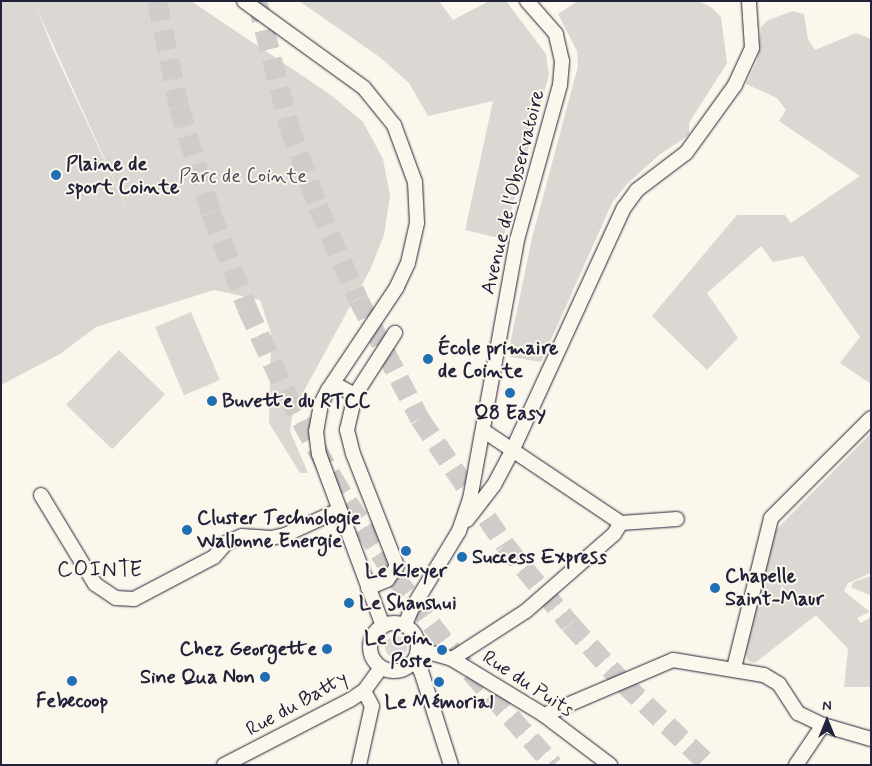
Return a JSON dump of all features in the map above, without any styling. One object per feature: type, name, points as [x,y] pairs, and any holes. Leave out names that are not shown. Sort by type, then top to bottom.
[{"type":"street","points":[[244,1],[364,88],[376,101],[402,140],[415,182],[417,223],[405,271],[321,404],[316,431],[319,454],[383,626]]},
{"type":"street","name":"Avenue de l'Observatoire","points":[[405,625],[411,610],[459,531],[484,431],[517,240],[562,73],[556,34],[528,1]]},
{"type":"street","points":[[459,531],[494,484],[512,451],[624,208],[637,190],[686,153],[736,85],[752,48],[749,1]]},
{"type":"street","points":[[368,588],[387,580],[397,566],[353,454],[347,430],[355,395],[395,333]]},
{"type":"street","points":[[333,383],[355,395]]},
{"type":"street","points":[[734,668],[771,518],[871,418]]},
{"type":"street","points":[[484,431],[621,523],[677,519]]},
{"type":"street","points":[[41,495],[95,584],[116,598],[134,599],[214,558],[226,544],[242,536],[271,538],[285,535],[339,510]]},
{"type":"street","points":[[452,659],[526,611],[614,534],[621,523]]},
{"type":"street","points":[[383,626],[405,625],[416,637],[416,655],[451,765]]},
{"type":"street","points":[[383,626],[370,644],[372,659],[381,668],[401,671],[416,655]]},
{"type":"street","name":"Rue du Puits","points":[[416,655],[452,659],[544,715],[610,765]]},
{"type":"street","points":[[544,715],[673,660],[734,668],[764,675],[779,684],[798,713],[822,725],[871,739]]},
{"type":"street","name":"Rue du Batty","points":[[224,765],[364,691],[381,668]]},
{"type":"street","points":[[359,765],[372,706],[364,691]]},
{"type":"street","points":[[796,765],[822,725]]},
{"type":"green space","name":"Parc de Cointe","points":[[1,1],[191,1],[331,95],[363,122],[383,159],[390,196],[384,235],[371,268],[293,411],[290,431],[308,473],[300,473],[269,423],[271,333],[260,300],[214,290],[96,327],[60,354],[1,385]],"holes":[[[37,9],[134,224],[52,47]]]},
{"type":"green space","points":[[299,1],[439,1],[453,20],[489,1],[506,1],[546,54],[549,75],[503,239],[465,230],[493,101],[428,116],[409,83],[381,58]]},
{"type":"green space","points":[[578,1],[698,1],[711,7],[721,17],[727,63],[689,123],[689,135],[659,155],[627,184],[612,203],[541,362],[510,357],[511,339],[532,238],[578,66],[577,51],[558,14]]},
{"type":"green space","points":[[793,11],[804,14],[808,39],[815,50],[856,33],[871,39],[871,384],[840,363],[860,337],[803,256],[773,262],[761,246],[707,293],[738,338],[707,370],[652,316],[737,215],[785,215],[791,223],[860,176],[779,121],[786,110],[777,98],[746,84],[757,61],[761,27],[768,20]]},
{"type":"green space","points":[[191,312],[220,380],[184,395],[155,327]]},
{"type":"green space","points":[[119,350],[165,394],[112,449],[66,405]]},
{"type":"green space","points":[[871,433],[871,573],[848,583],[844,591],[870,612],[857,618],[861,623],[871,617],[871,687],[844,687],[848,649],[816,615],[755,663],[748,661],[745,650],[772,534]]},
{"type":"green space","points":[[871,576],[871,596],[851,587],[853,582]]},
{"type":"green space","points":[[396,636],[404,639],[407,647],[404,655],[396,658],[388,655],[385,647],[388,639]]},
{"type":"tunnel","points":[[157,1],[179,107],[211,213],[247,308],[287,395],[332,477],[395,577],[451,650],[553,765]]},
{"type":"tunnel","points":[[257,1],[289,126],[318,207],[358,299],[420,419],[505,545],[570,624],[624,684],[709,765]]},
{"type":"place","name":"Plaine de sport Cointe","points":[[56,175]]},
{"type":"place","name":"École primaire de Cointe","points":[[428,359]]},
{"type":"place","name":"Q8 Easy","points":[[510,393]]},
{"type":"place","name":"Buvette du RTCC","points":[[212,401]]},
{"type":"place","name":"Cluster Technologie Wallonne Energie","points":[[187,530]]},
{"type":"place","name":"Le Kleyer","points":[[406,551]]},
{"type":"place","name":"Success Express","points":[[462,557]]},
{"type":"place","name":"Chapelle Saint-Maur","points":[[715,588]]},
{"type":"place","name":"Le Shanshui","points":[[349,603]]},
{"type":"place","name":"Chez Georgette","points":[[327,649]]},
{"type":"place","name":"Le Coin Poste","points":[[442,650]]},
{"type":"place","name":"Sine Qua Non","points":[[265,677]]},
{"type":"place","name":"Febecoop","points":[[72,681]]},
{"type":"place","name":"Le Mémorial","points":[[439,682]]},
{"type":"district","name":"COINTE","points":[[100,571]]}]
